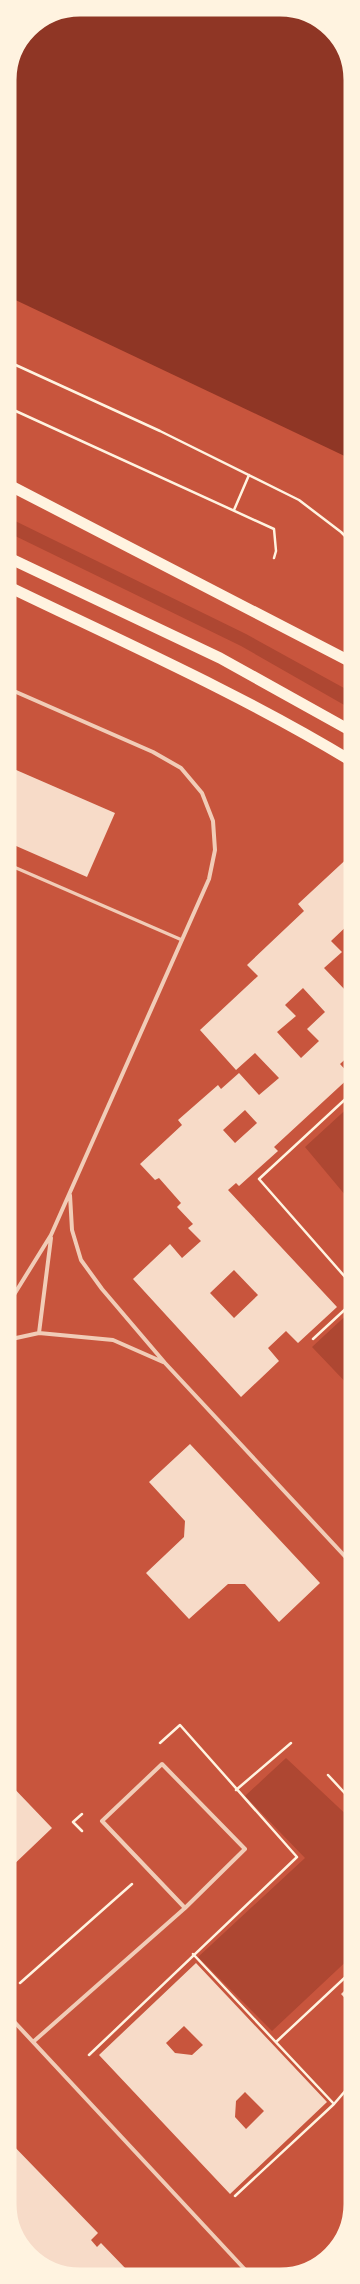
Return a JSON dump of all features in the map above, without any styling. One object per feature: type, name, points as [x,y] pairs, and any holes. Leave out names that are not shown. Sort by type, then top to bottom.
[{"type":"highway","points":[[14,488],[346,659]]},
{"type":"highway","points":[[14,560],[220,658],[346,728]]},
{"type":"highway","points":[[14,589],[211,685],[318,740],[346,758]]},
{"type":"street","points":[[14,691],[152,752],[181,768],[202,794],[208,807],[213,821],[215,850],[209,879],[51,1235],[14,1295]]},
{"type":"street","points":[[70,1192],[72,1230],[81,1260],[102,1289],[165,1363],[346,1557]]},
{"type":"street","points":[[39,1333],[51,1235]]},
{"type":"street","points":[[14,1338],[39,1333],[113,1340],[165,1363]]},
{"type":"street","points":[[33,2042],[185,1908],[245,1849],[162,1764],[102,1821],[185,1908]]},
{"type":"street","points":[[14,2022],[244,2270]]},
{"type":"lane","points":[[14,867],[182,940]]},
{"type":"path","points":[[14,364],[160,430],[299,500],[346,537]]},
{"type":"path","points":[[14,410],[274,529],[276,551],[274,558]]},
{"type":"path","points":[[234,510],[249,475]]},
{"type":"path","points":[[346,1098],[259,1179],[346,1278]]},
{"type":"path","points":[[313,1339],[346,1308]]},
{"type":"path","points":[[236,1790],[291,1743]]},
{"type":"path","points":[[328,1775],[346,1794]]},
{"type":"path","points":[[193,1954],[334,2104]]},
{"type":"path","points":[[276,2042],[346,1977]]},
{"type":"path","points":[[235,2196],[334,2104],[346,2090]]},
{"type":"shaded area","points":[[80,14],[280,14],[297,16],[316,25],[323,30],[337,47],[345,67],[346,76],[346,457],[14,299],[15,67],[25,44],[33,33],[44,25],[67,15]]},
{"type":"shaded area","points":[[14,520],[246,634],[346,689],[346,706],[241,646],[14,535]]},
{"type":"shaded area","points":[[346,1109],[346,1196],[305,1147]]},
{"type":"shaded area","points":[[346,1315],[346,1383],[312,1347]]},
{"type":"shaded area","points":[[286,1758],[346,1814],[346,1962],[272,2031],[198,1957],[305,1858],[245,1796]]},
{"type":"building","points":[[14,769],[115,813],[87,877],[14,845]]},
{"type":"building","points":[[346,859],[346,927],[331,941],[342,952],[324,968],[346,991],[346,1058],[340,1064],[346,1071],[346,1081],[274,1147],[278,1151],[239,1186],[236,1183],[228,1190],[337,1307],[298,1343],[286,1331],[268,1348],[279,1361],[241,1397],[133,1279],[170,1244],[182,1258],[201,1241],[188,1228],[193,1224],[177,1207],[181,1203],[159,1178],[155,1180],[140,1164],[182,1125],[178,1120],[218,1085],[221,1089],[239,1073],[259,1095],[279,1078],[255,1053],[236,1070],[200,1030],[258,976],[247,965],[304,911],[298,904]],"holes":[[[303,988],[325,1012],[307,1029],[319,1041],[301,1058],[277,1032],[296,1016],[285,1005]],[[245,1110],[257,1123],[235,1143],[223,1130]],[[234,1270],[258,1295],[234,1318],[210,1293]]]},
{"type":"building","points":[[190,1444],[320,1583],[279,1622],[245,1584],[228,1584],[189,1619],[146,1573],[184,1537],[185,1521],[149,1482]]},
{"type":"building","points":[[14,1788],[52,1828],[14,1864]]},
{"type":"building","points":[[196,1963],[327,2102],[230,2194],[99,2055]],"holes":[[[184,2026],[203,2045],[192,2055],[175,2053],[166,2043]],[[245,2092],[264,2111],[246,2129],[235,2117],[236,2101]]]},
{"type":"building","points":[[346,1989],[346,1999],[341,1994]]},
{"type":"building","points":[[14,2146],[98,2233],[91,2240],[97,2247],[101,2243],[127,2270],[67,2269],[47,2261],[30,2247],[16,2221],[14,2208]]}]
